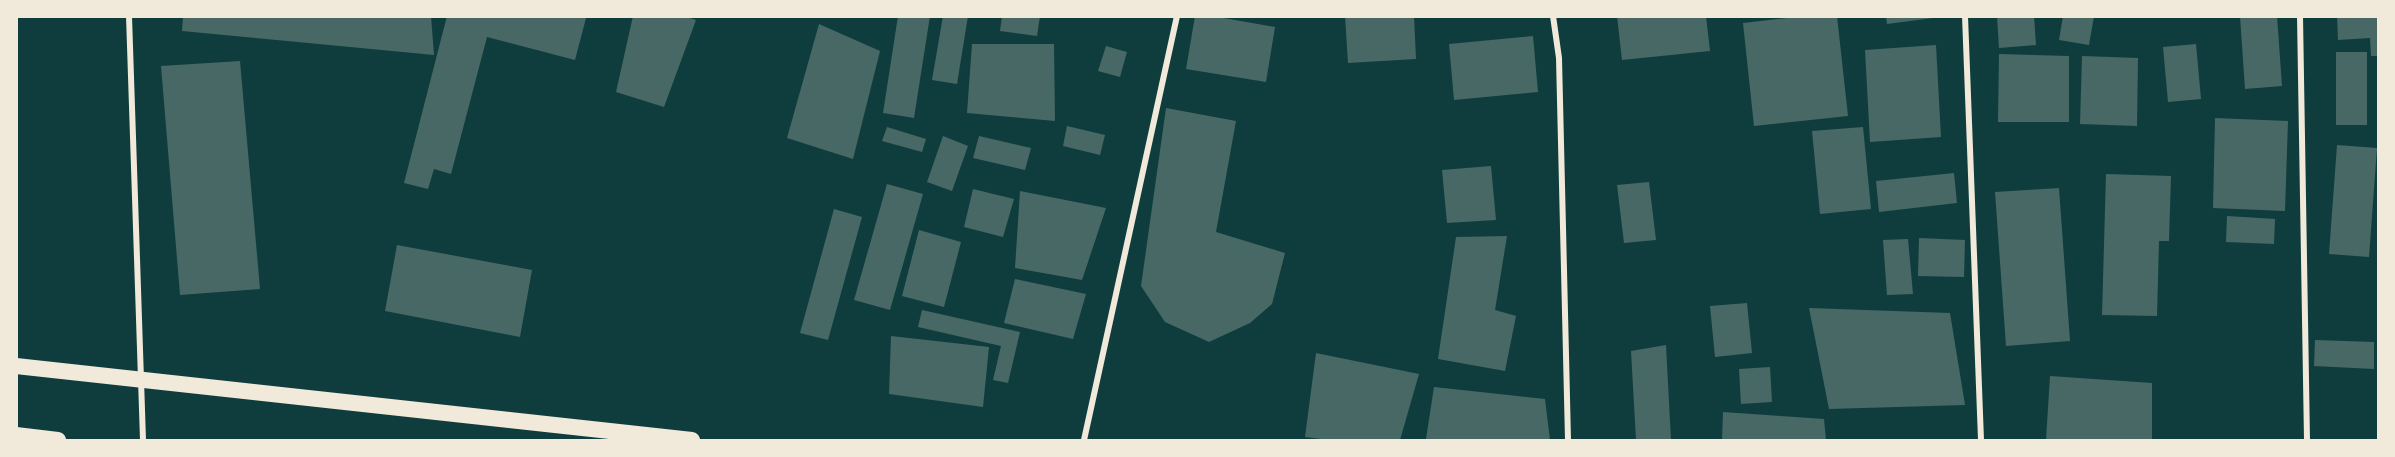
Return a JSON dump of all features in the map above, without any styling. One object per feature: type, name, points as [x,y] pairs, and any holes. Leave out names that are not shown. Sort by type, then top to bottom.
[{"type":"highway","points":[[16,366],[692,441]]},
{"type":"highway","points":[[16,435],[58,441]]},
{"type":"street","points":[[129,16],[143,441]]},
{"type":"street","points":[[1084,441],[1177,16]]},
{"type":"street","points":[[1553,16],[1559,58],[1568,441]]},
{"type":"street","points":[[1965,16],[1981,441]]},
{"type":"street","points":[[2300,16],[2307,441]]},
{"type":"building","points":[[183,16],[431,16],[434,55],[182,31]]},
{"type":"building","points":[[447,16],[579,16],[586,18],[575,60],[487,37],[451,174],[434,169],[428,189],[404,183]]},
{"type":"building","points":[[633,16],[684,16],[696,20],[664,107],[616,92]]},
{"type":"building","points":[[898,16],[930,16],[914,118],[883,113]]},
{"type":"building","points":[[943,16],[968,16],[957,84],[932,80]]},
{"type":"building","points":[[1002,16],[1040,16],[1037,36],[1000,31]]},
{"type":"building","points":[[1195,16],[1212,16],[1275,27],[1266,82],[1186,69]]},
{"type":"building","points":[[1345,16],[1414,16],[1416,59],[1348,63]]},
{"type":"building","points":[[1617,16],[1706,16],[1710,51],[1622,60]]},
{"type":"building","points":[[1804,16],[1837,16],[1848,116],[1754,126],[1743,23]]},
{"type":"building","points":[[1886,16],[1933,16],[1933,18],[1887,24]]},
{"type":"building","points":[[1997,16],[2034,16],[2036,45],[1999,48]]},
{"type":"building","points":[[2063,16],[2094,16],[2089,45],[2059,40]]},
{"type":"building","points":[[2240,16],[2277,16],[2282,86],[2245,89]]},
{"type":"building","points":[[2337,16],[2378,16],[2378,56],[2371,56],[2370,38],[2338,40]]},
{"type":"building","points":[[819,24],[880,51],[853,159],[787,138]]},
{"type":"building","points":[[1533,36],[1538,92],[1454,100],[1449,44]]},
{"type":"building","points":[[972,44],[1054,44],[1055,121],[967,113]]},
{"type":"building","points":[[2196,44],[2201,99],[2168,102],[2163,47]]},
{"type":"building","points":[[1936,45],[1941,137],[1870,142],[1865,50]]},
{"type":"building","points":[[1106,46],[1127,52],[1120,77],[1098,71]]},
{"type":"building","points":[[2336,52],[2367,52],[2367,125],[2336,125]]},
{"type":"building","points":[[1999,54],[2069,56],[2069,122],[1998,122]]},
{"type":"building","points":[[2082,56],[2138,58],[2137,126],[2080,124]]},
{"type":"building","points":[[240,61],[260,289],[180,295],[161,66]]},
{"type":"building","points":[[1166,108],[1236,121],[1216,232],[1285,253],[1272,304],[1250,323],[1209,342],[1165,322],[1141,286]]},
{"type":"building","points":[[2215,118],[2288,121],[2285,211],[2213,208]]},
{"type":"building","points":[[1067,126],[1105,135],[1100,155],[1063,146]]},
{"type":"building","points":[[887,127],[926,139],[922,152],[882,141]]},
{"type":"building","points":[[1863,127],[1871,209],[1820,214],[1812,131]]},
{"type":"building","points":[[943,136],[968,146],[952,191],[927,182]]},
{"type":"building","points":[[979,136],[1031,148],[1025,170],[973,158]]},
{"type":"building","points":[[2337,145],[2377,148],[2369,257],[2329,254]]},
{"type":"building","points":[[1491,166],[1496,220],[1447,223],[1442,170]]},
{"type":"building","points":[[1954,173],[1957,203],[1879,212],[1876,181]]},
{"type":"building","points":[[2106,174],[2171,176],[2169,241],[2159,241],[2157,316],[2102,315]]},
{"type":"building","points":[[1649,182],[1656,240],[1624,243],[1617,185]]},
{"type":"building","points":[[887,184],[923,194],[890,310],[854,300]]},
{"type":"building","points":[[2059,188],[2070,341],[2006,346],[1995,192]]},
{"type":"building","points":[[973,189],[1014,199],[1003,237],[964,227]]},
{"type":"building","points":[[1020,191],[1106,208],[1082,280],[1015,268]]},
{"type":"building","points":[[834,209],[862,217],[828,340],[800,333]]},
{"type":"building","points":[[2227,216],[2275,219],[2274,244],[2226,242]]},
{"type":"building","points":[[919,230],[961,242],[944,307],[902,296]]},
{"type":"building","points":[[1507,236],[1495,310],[1516,316],[1505,371],[1438,359],[1456,237]]},
{"type":"building","points":[[1919,238],[1965,240],[1964,277],[1918,276]]},
{"type":"building","points":[[1908,239],[1913,294],[1887,295],[1883,240]]},
{"type":"building","points":[[397,245],[532,270],[520,337],[385,311]]},
{"type":"building","points":[[1015,279],[1086,294],[1073,339],[1004,323]]},
{"type":"building","points":[[1747,303],[1752,353],[1715,357],[1710,306]]},
{"type":"building","points":[[1809,308],[1950,313],[1965,405],[1829,409]]},
{"type":"building","points":[[922,310],[1020,332],[1008,383],[993,380],[1001,346],[918,327]]},
{"type":"building","points":[[891,336],[989,347],[983,407],[889,394]]},
{"type":"building","points":[[2315,340],[2374,342],[2374,369],[2314,366]]},
{"type":"building","points":[[1666,345],[1671,440],[1636,440],[1631,351]]},
{"type":"building","points":[[1316,353],[1419,374],[1400,440],[1329,440],[1305,437]]},
{"type":"building","points":[[1770,367],[1772,402],[1741,404],[1739,369]]},
{"type":"building","points":[[2050,376],[2152,383],[2152,440],[2046,440]]},
{"type":"building","points":[[1434,387],[1545,399],[1550,440],[1426,439]]},
{"type":"building","points":[[1723,412],[1824,419],[1826,440],[1722,440]]}]
